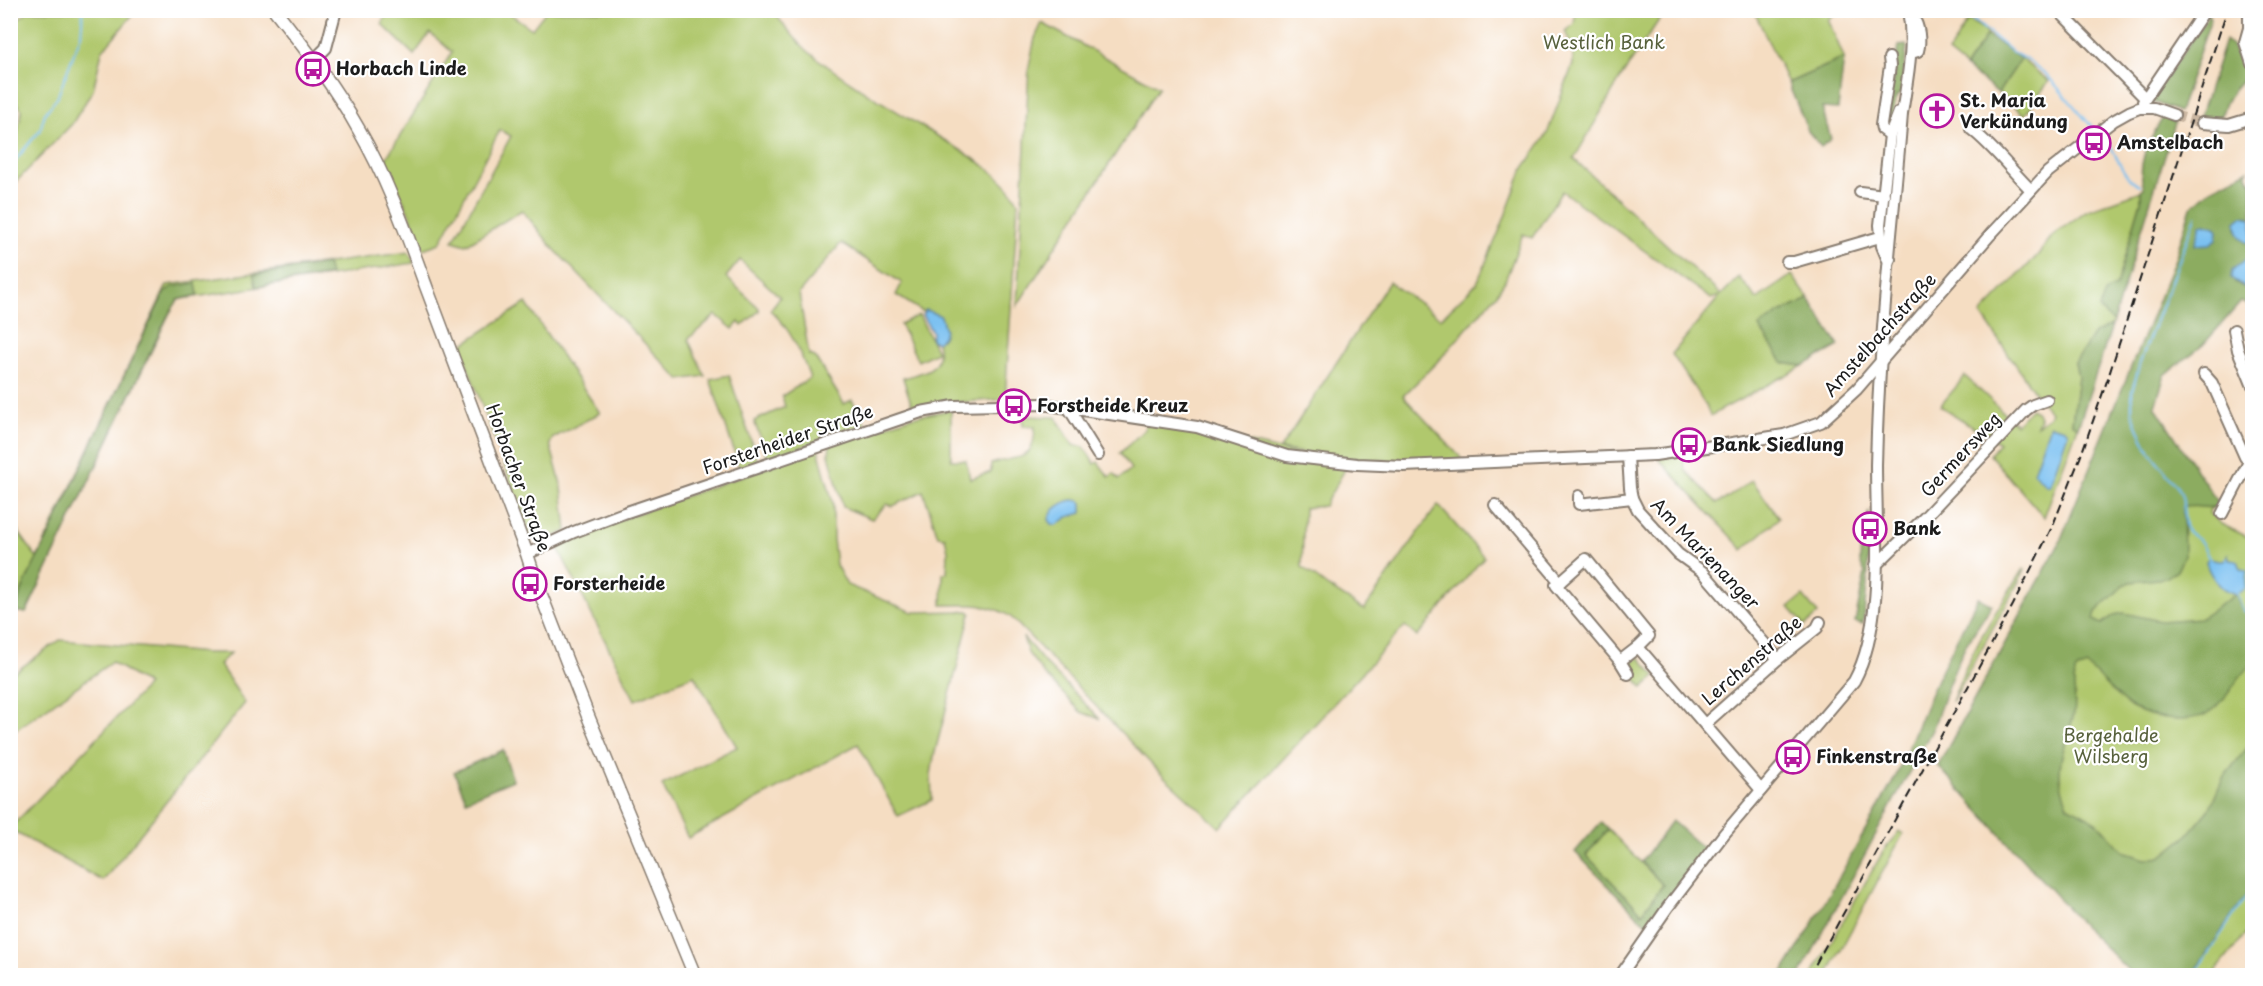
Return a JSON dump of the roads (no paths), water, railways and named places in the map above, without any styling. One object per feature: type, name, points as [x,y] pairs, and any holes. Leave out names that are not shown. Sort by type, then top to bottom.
[{"type":"main road","name":"Horbacher Straße","points":[[275,10],[314,60],[358,128],[382,176],[588,716],[695,975]]},
{"type":"street","points":[[314,60],[326,48],[336,10]]},
{"type":"street","points":[[2058,10],[2144,102],[2174,115]]},
{"type":"street","points":[[2144,102],[2205,10]]},
{"type":"street","points":[[2249,10],[2251,26],[2245,42],[2253,64]]},
{"type":"street","points":[[1620,975],[1724,834],[1854,681],[1865,655],[1872,614],[1876,565],[1876,463],[1881,342],[1903,107],[1909,79],[1911,53],[1918,51],[1919,45],[1916,22],[1909,13]]},
{"type":"street","points":[[1889,58],[1890,66],[1881,125],[1882,129],[1890,135]]},
{"type":"street","name":"Amstelbachstraße","points":[[1486,463],[1655,455],[1758,441],[1813,426],[1835,410],[1881,363],[2048,172],[2099,132],[2144,102]]},
{"type":"street","points":[[1890,259],[1884,253],[1880,237],[1890,135],[1903,107]]},
{"type":"street","points":[[2202,123],[2229,125],[2253,118]]},
{"type":"street","points":[[1971,129],[1985,140],[2031,190]]},
{"type":"street","points":[[1860,192],[1884,195]]},
{"type":"street","points":[[1787,262],[1794,262],[1880,237]]},
{"type":"street","points":[[2234,330],[2238,350],[2253,384]]},
{"type":"street","points":[[1881,342],[1886,348],[1893,348]]},
{"type":"street","points":[[2204,374],[2212,383],[2245,457],[2251,458],[2222,514]]},
{"type":"street","name":"Germersweg","points":[[1876,565],[1925,517],[2026,410],[2047,400]]},
{"type":"street","name":"Forsterheider Straße","points":[[527,554],[574,532],[624,513],[938,408],[1042,404],[1197,427],[1287,456],[1356,464],[1486,463]]},
{"type":"street","points":[[1068,407],[1098,455]]},
{"type":"street","name":"Am Marienanger","points":[[1628,456],[1632,498],[1638,510],[1678,554],[1703,572],[1720,590],[1778,659]]},
{"type":"street","name":"Am Marienanger","points":[[1579,496],[1579,504],[1632,498]]},
{"type":"street","points":[[1495,505],[1560,582]]},
{"type":"street","points":[[1620,661],[1649,636],[1586,559],[1556,585],[1620,661],[1628,674]]},
{"type":"street","name":"Lerchenstraße","points":[[1705,724],[1778,659],[1817,628],[1820,622]]},
{"type":"street","points":[[1638,646],[1761,790]]},
{"type":"water","points":[[2243,216],[2252,218],[2252,244],[2243,239],[2237,230],[2236,222]]},
{"type":"water","points":[[2205,224],[2218,230],[2217,239],[2210,244],[2195,245],[2201,225]]},
{"type":"water","points":[[2249,257],[2252,259],[2252,292],[2231,278],[2232,270]]},
{"type":"water","points":[[926,310],[941,316],[945,330],[943,337],[937,342],[931,340],[932,332],[922,315]]},
{"type":"water","points":[[2050,425],[2065,429],[2068,433],[2050,485],[2047,486],[2033,472]]},
{"type":"water","points":[[1073,500],[1082,503],[1082,513],[1068,517],[1057,525],[1052,524],[1049,520],[1051,513],[1061,504]]},
{"type":"water","points":[[2228,554],[2229,560],[2238,561],[2241,569],[2247,570],[2245,589],[2239,592],[2232,593],[2220,586],[2211,574],[2206,561],[2209,558],[2224,561]]},
{"type":"waterway","points":[[10,167],[40,130],[45,113],[57,98],[81,35],[83,10]]},
{"type":"waterway","name":"Amstelbach","points":[[1945,10],[1971,18],[2012,52],[2046,74],[2093,128]]},
{"type":"waterway","name":"Amstelbach","points":[[2105,138],[2128,177],[2140,186]]},
{"type":"waterway","name":"Amstelbach","points":[[2196,216],[2141,360],[2132,391],[2132,411],[2150,452],[2182,493],[2185,526],[2188,532],[2201,542],[2210,560]]},
{"type":"waterway","name":"Amstelbach","points":[[2236,592],[2243,609],[2252,614]]},
{"type":"waterway","name":"Amstelbach","points":[[2193,976],[2252,888]]},
{"type":"tunnel","points":[[2174,115],[2202,123]]},
{"type":"railway","points":[[1809,976],[2013,605],[2053,525],[2080,458],[2108,378],[2227,10]]},
{"type":"place","name":"Horbach Linde","points":[[313,69]]},
{"type":"place","name":"St. Maria Verkündung","points":[[1937,111]]},
{"type":"place","name":"Amstelbach","points":[[2094,143]]},
{"type":"place","name":"Forstheide Kreuz","points":[[1014,406]]},
{"type":"place","name":"Bank Siedlung","points":[[1689,445]]},
{"type":"place","name":"Bank","points":[[1870,529]]},
{"type":"place","name":"Forsterheide","points":[[530,584]]},
{"type":"place","name":"Finkenstraße","points":[[1793,757]]},
{"type":"park label","name":"Westlich Bank","points":[[1604,43]]},
{"type":"park label","name":"Bergehalde Wilsberg","points":[[2111,746]]}]
